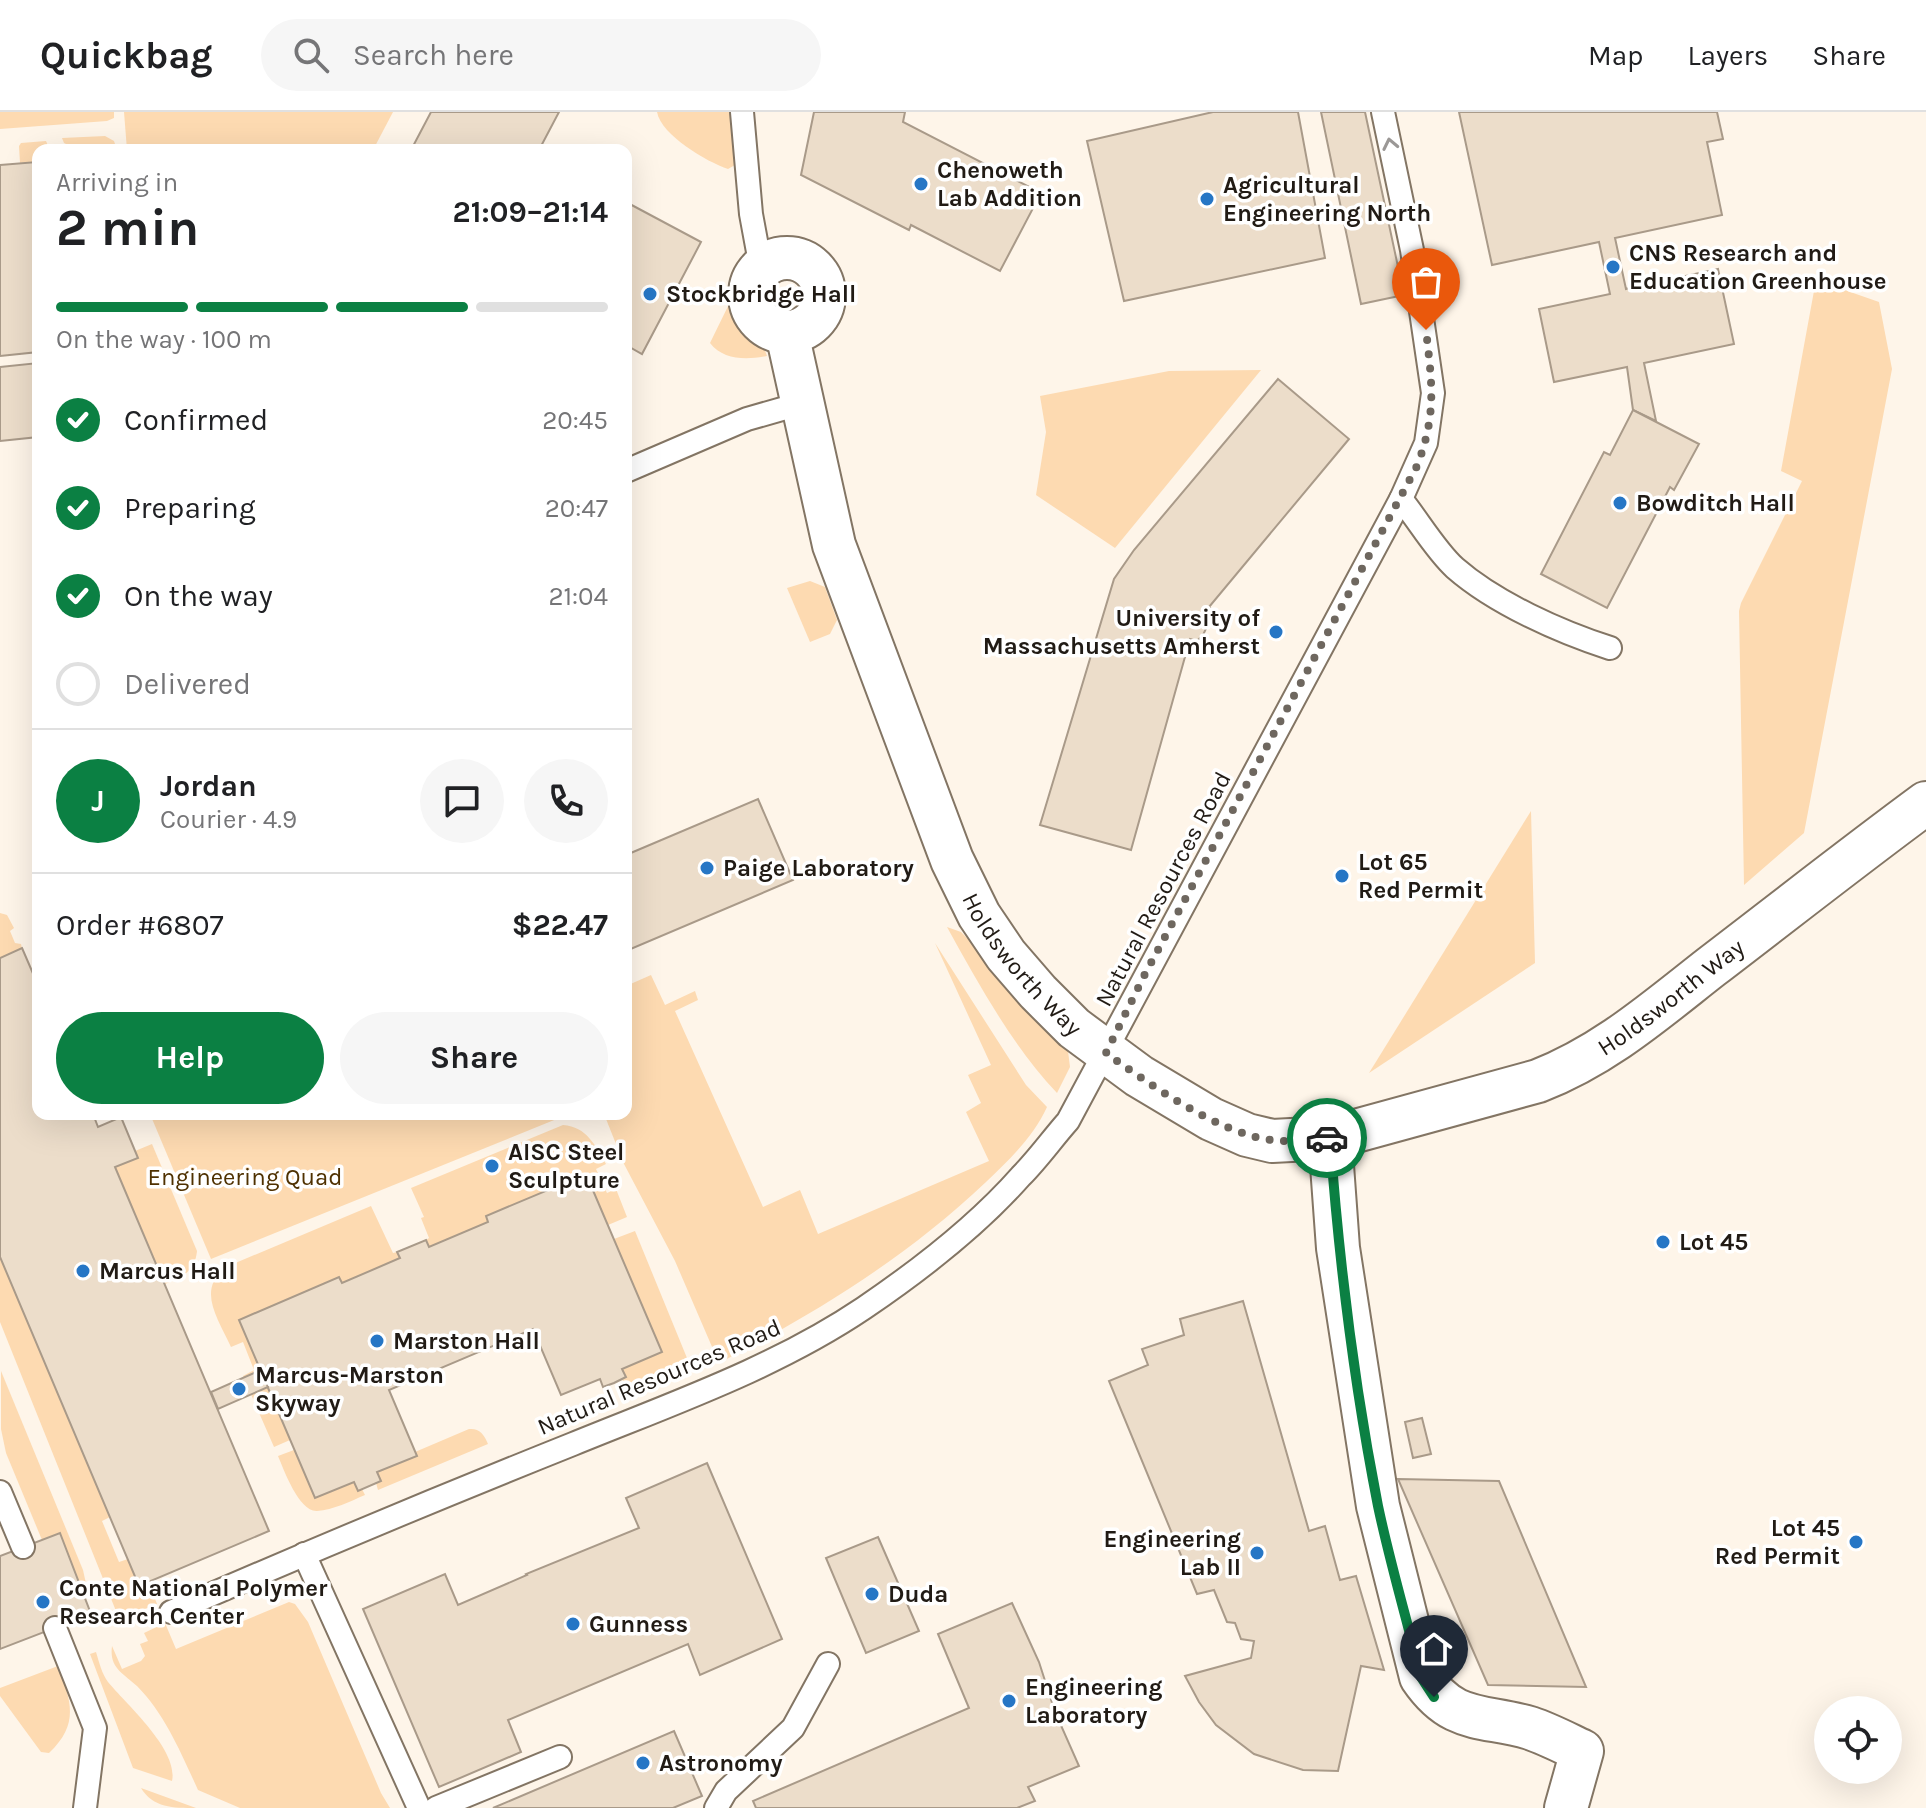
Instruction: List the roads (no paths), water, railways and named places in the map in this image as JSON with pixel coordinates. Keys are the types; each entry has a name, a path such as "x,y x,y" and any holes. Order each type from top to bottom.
{"street":[{"path":"790,258 813,268 824,290 824,303 811,325 787,333 765,326 751,307 751,284 761,268 790,258"},
{"name":"Holdsworth Way","path":"787,333 834,545 965,892 1006,955 1074,1028 1139,1076 1211,1119 1247,1135 1272,1141 1330,1138 1538,1081 1591,1058 1926,803"},
{"path":"1330,1138 1338,1248 1370,1460 1378,1506 1421,1677 1434,1697 1455,1711 1529,1728 1582,1751 1566,1808"}],"lane":[{"path":"742,112 751,214 761,268"},
{"name":"Natural Resources Road","path":"171,1612 304,1554 716,1386 776,1358 863,1309 934,1257 1021,1177 1068,1121 1401,499 1417,466 1430,427 1433,393 1426,330 1383,112"},
{"path":"632,468 747,419 803,403"},
{"path":"1401,499 1454,567 1487,591 1565,633 1610,648"},
{"path":"0,1492 23,1547"},
{"path":"304,1554 419,1808"},
{"path":"55,1628 95,1728 85,1808"},
{"path":"716,1808 726,1791 793,1728 828,1664"},
{"path":"436,1808 560,1757"}],"place":[{"name":"Chenoweth Lab Addition","path":"921,184"},
{"name":"Agricultural Engineering North","path":"1207,199"},
{"name":"CNS Research and Education Greenhouse","path":"1613,267"},
{"name":"Stockbridge Hall","path":"650,294"},
{"name":"Bowditch Hall","path":"1620,503"},
{"name":"University of Massachusetts Amherst","path":"1276,632"},
{"name":"Paige Laboratory","path":"707,868"},
{"name":"Lot 65 Red Permit","path":"1342,876"},
{"name":"AISC Steel Sculpture","path":"492,1166"},
{"name":"Lot 45","path":"1663,1242"},
{"name":"Marcus Hall","path":"83,1271"},
{"name":"Marston Hall","path":"377,1341"},
{"name":"Marcus-Marston Skyway","path":"239,1389"},
{"name":"Lot 45 Red Permit","path":"1856,1542"},
{"name":"Engineering Lab II","path":"1257,1553"},
{"name":"Duda","path":"872,1594"},
{"name":"Conte National Polymer Research Center","path":"43,1602"},
{"name":"Gunness","path":"573,1624"},
{"name":"Engineering Laboratory","path":"1009,1701"},
{"name":"Astronomy","path":"643,1763"}],"park label":[{"name":"Engineering Quad","path":"245,1177"}]}
